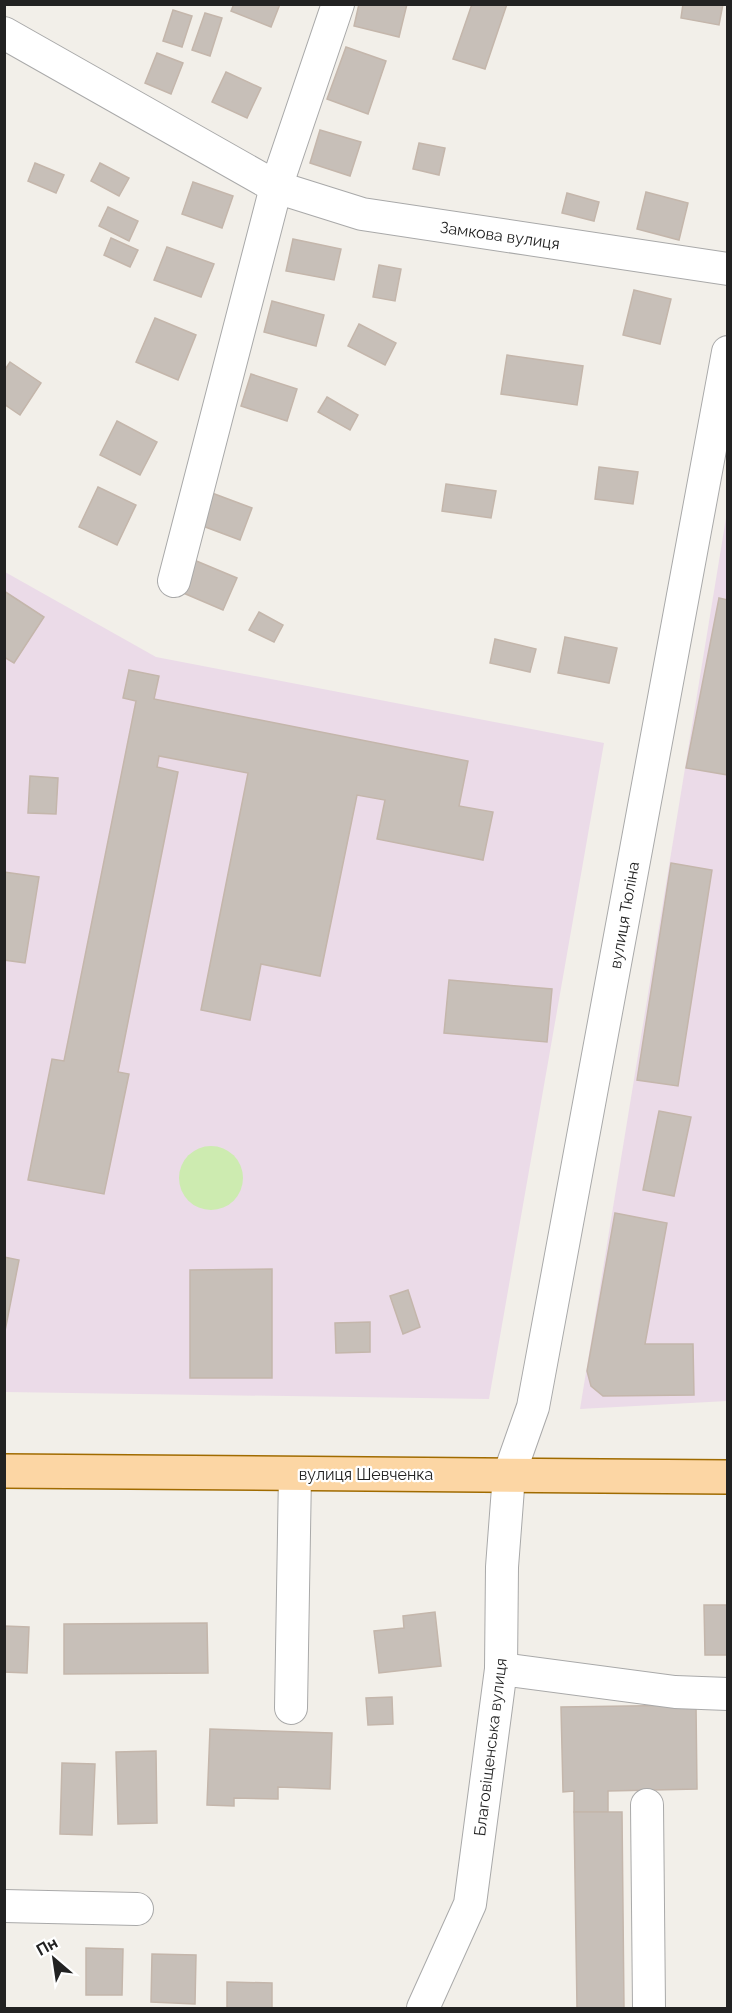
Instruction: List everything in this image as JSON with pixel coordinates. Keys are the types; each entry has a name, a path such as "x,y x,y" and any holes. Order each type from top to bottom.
{"main road":[{"name":"вулиця Шевченка","path":"4,1471 728,1477"}],"street":[{"path":"174,581 276,187 338,4"},
{"name":"Замкова вулиця","path":"4,33 276,187 362,214 728,268"},
{"name":"вулиця Тюліна","path":"509,1475 533,1407 728,352"},
{"path":"291,1708 295,1474"},
{"name":"Благовіщенська вулиця","path":"423,2008 470,1904 501,1669 502,1567 509,1475"},
{"path":"501,1669 675,1692 728,1694"},
{"path":"647,1805 649,2008"},
{"path":"4,1906 137,1909"}],"shaded area":[{"path":"727,512 727,1401 580,1409"},
{"path":"5,572 156,657 604,743 489,1399 5,1392"}],"green space":[{"path":"205,1146 217,1146 234,1155 241,1166 243,1178 241,1190 234,1201 217,1210 205,1210 193,1205 184,1196 179,1184 179,1172 184,1160 193,1151"}],"building":[{"path":"234,4 280,4 271,27 231,11"},
{"path":"359,4 407,4 399,37 354,26"},
{"path":"472,4 507,4 485,69 453,59"},
{"path":"683,4 723,4 719,25 681,18"},
{"path":"173,10 192,16 182,47 163,41"},
{"path":"205,13 222,18 210,56 192,50"},
{"path":"346,47 386,61 368,114 327,99"},
{"path":"157,53 183,63 171,94 145,83"},
{"path":"226,72 261,88 247,118 212,102"},
{"path":"320,130 361,142 350,176 310,163"},
{"path":"419,143 445,148 439,175 413,169"},
{"path":"35,163 64,175 56,193 28,181"},
{"path":"100,163 129,178 119,196 91,181"},
{"path":"193,182 233,196 222,228 182,214"},
{"path":"646,192 688,203 679,240 637,229"},
{"path":"567,193 599,202 594,221 562,213"},
{"path":"108,207 138,221 129,241 99,226"},
{"path":"111,238 138,250 130,267 104,255"},
{"path":"293,239 341,249 334,280 286,271"},
{"path":"167,247 214,264 201,297 154,280"},
{"path":"379,265 401,269 395,301 373,297"},
{"path":"634,290 671,299 660,344 623,335"},
{"path":"272,301 324,315 316,346 264,332"},
{"path":"155,318 196,335 178,380 136,362"},
{"path":"359,324 396,343 385,365 348,346"},
{"path":"507,355 583,366 577,405 501,394"},
{"path":"10,362 41,383 20,415 4,404 4,371"},
{"path":"251,374 297,389 287,421 241,406"},
{"path":"327,397 358,415 350,430 318,412"},
{"path":"117,421 157,442 140,475 100,455"},
{"path":"599,467 638,472 633,504 595,499"},
{"path":"446,484 496,491 491,518 442,511"},
{"path":"98,487 136,505 117,545 79,527"},
{"path":"212,493 252,508 240,540 200,525"},
{"path":"194,560 237,578 223,610 181,592"},
{"path":"4,591 44,617 14,663 4,657"},
{"path":"719,598 728,600 728,775 686,768"},
{"path":"259,612 283,625 274,642 249,630"},
{"path":"565,637 617,648 609,683 558,673"},
{"path":"495,639 536,649 530,672 490,663"},
{"path":"129,670 159,676 154,699 468,761 459,806 493,812 483,860 377,839 385,800 357,795 320,976 261,964 250,1020 201,1010 248,773 159,756 157,767 178,772 118,1072 129,1074 104,1194 28,1180 52,1059 64,1061 136,701 123,698"},
{"path":"30,776 58,778 56,814 28,813"},
{"path":"671,863 712,870 678,1086 637,1080"},
{"path":"4,872 39,877 25,963 4,960"},
{"path":"449,980 552,989 547,1042 444,1033"},
{"path":"659,1111 691,1117 674,1196 643,1190"},
{"path":"615,1213 667,1223 645,1344 693,1344 694,1395 603,1396 591,1386 587,1371"},
{"path":"4,1257 19,1260 4,1336"},
{"path":"272,1269 272,1378 190,1378 190,1270"},
{"path":"408,1290 420,1327 403,1334 390,1296"},
{"path":"370,1322 370,1352 336,1353 335,1323"},
{"path":"704,1605 728,1605 728,1655 705,1655"},
{"path":"435,1612 441,1666 379,1673 374,1631 404,1628 403,1616"},
{"path":"207,1623 208,1673 64,1674 64,1624"},
{"path":"4,1626 29,1627 27,1673 4,1672"},
{"path":"392,1697 393,1724 368,1725 366,1698"},
{"path":"696,1705 697,1789 608,1791 608,1812 574,1812 574,1791 563,1792 561,1707"},
{"path":"210,1729 332,1733 330,1789 278,1787 278,1799 234,1798 234,1806 207,1805"},
{"path":"156,1751 157,1823 118,1824 116,1752"},
{"path":"62,1763 95,1764 92,1835 60,1834"},
{"path":"574,1812 622,1812 624,2008 577,2008"},
{"path":"86,1948 123,1949 122,1995 86,1995"},
{"path":"152,1954 196,1955 195,2004 151,2002"},
{"path":"227,1982 272,1983 272,2008 227,2008"}]}
